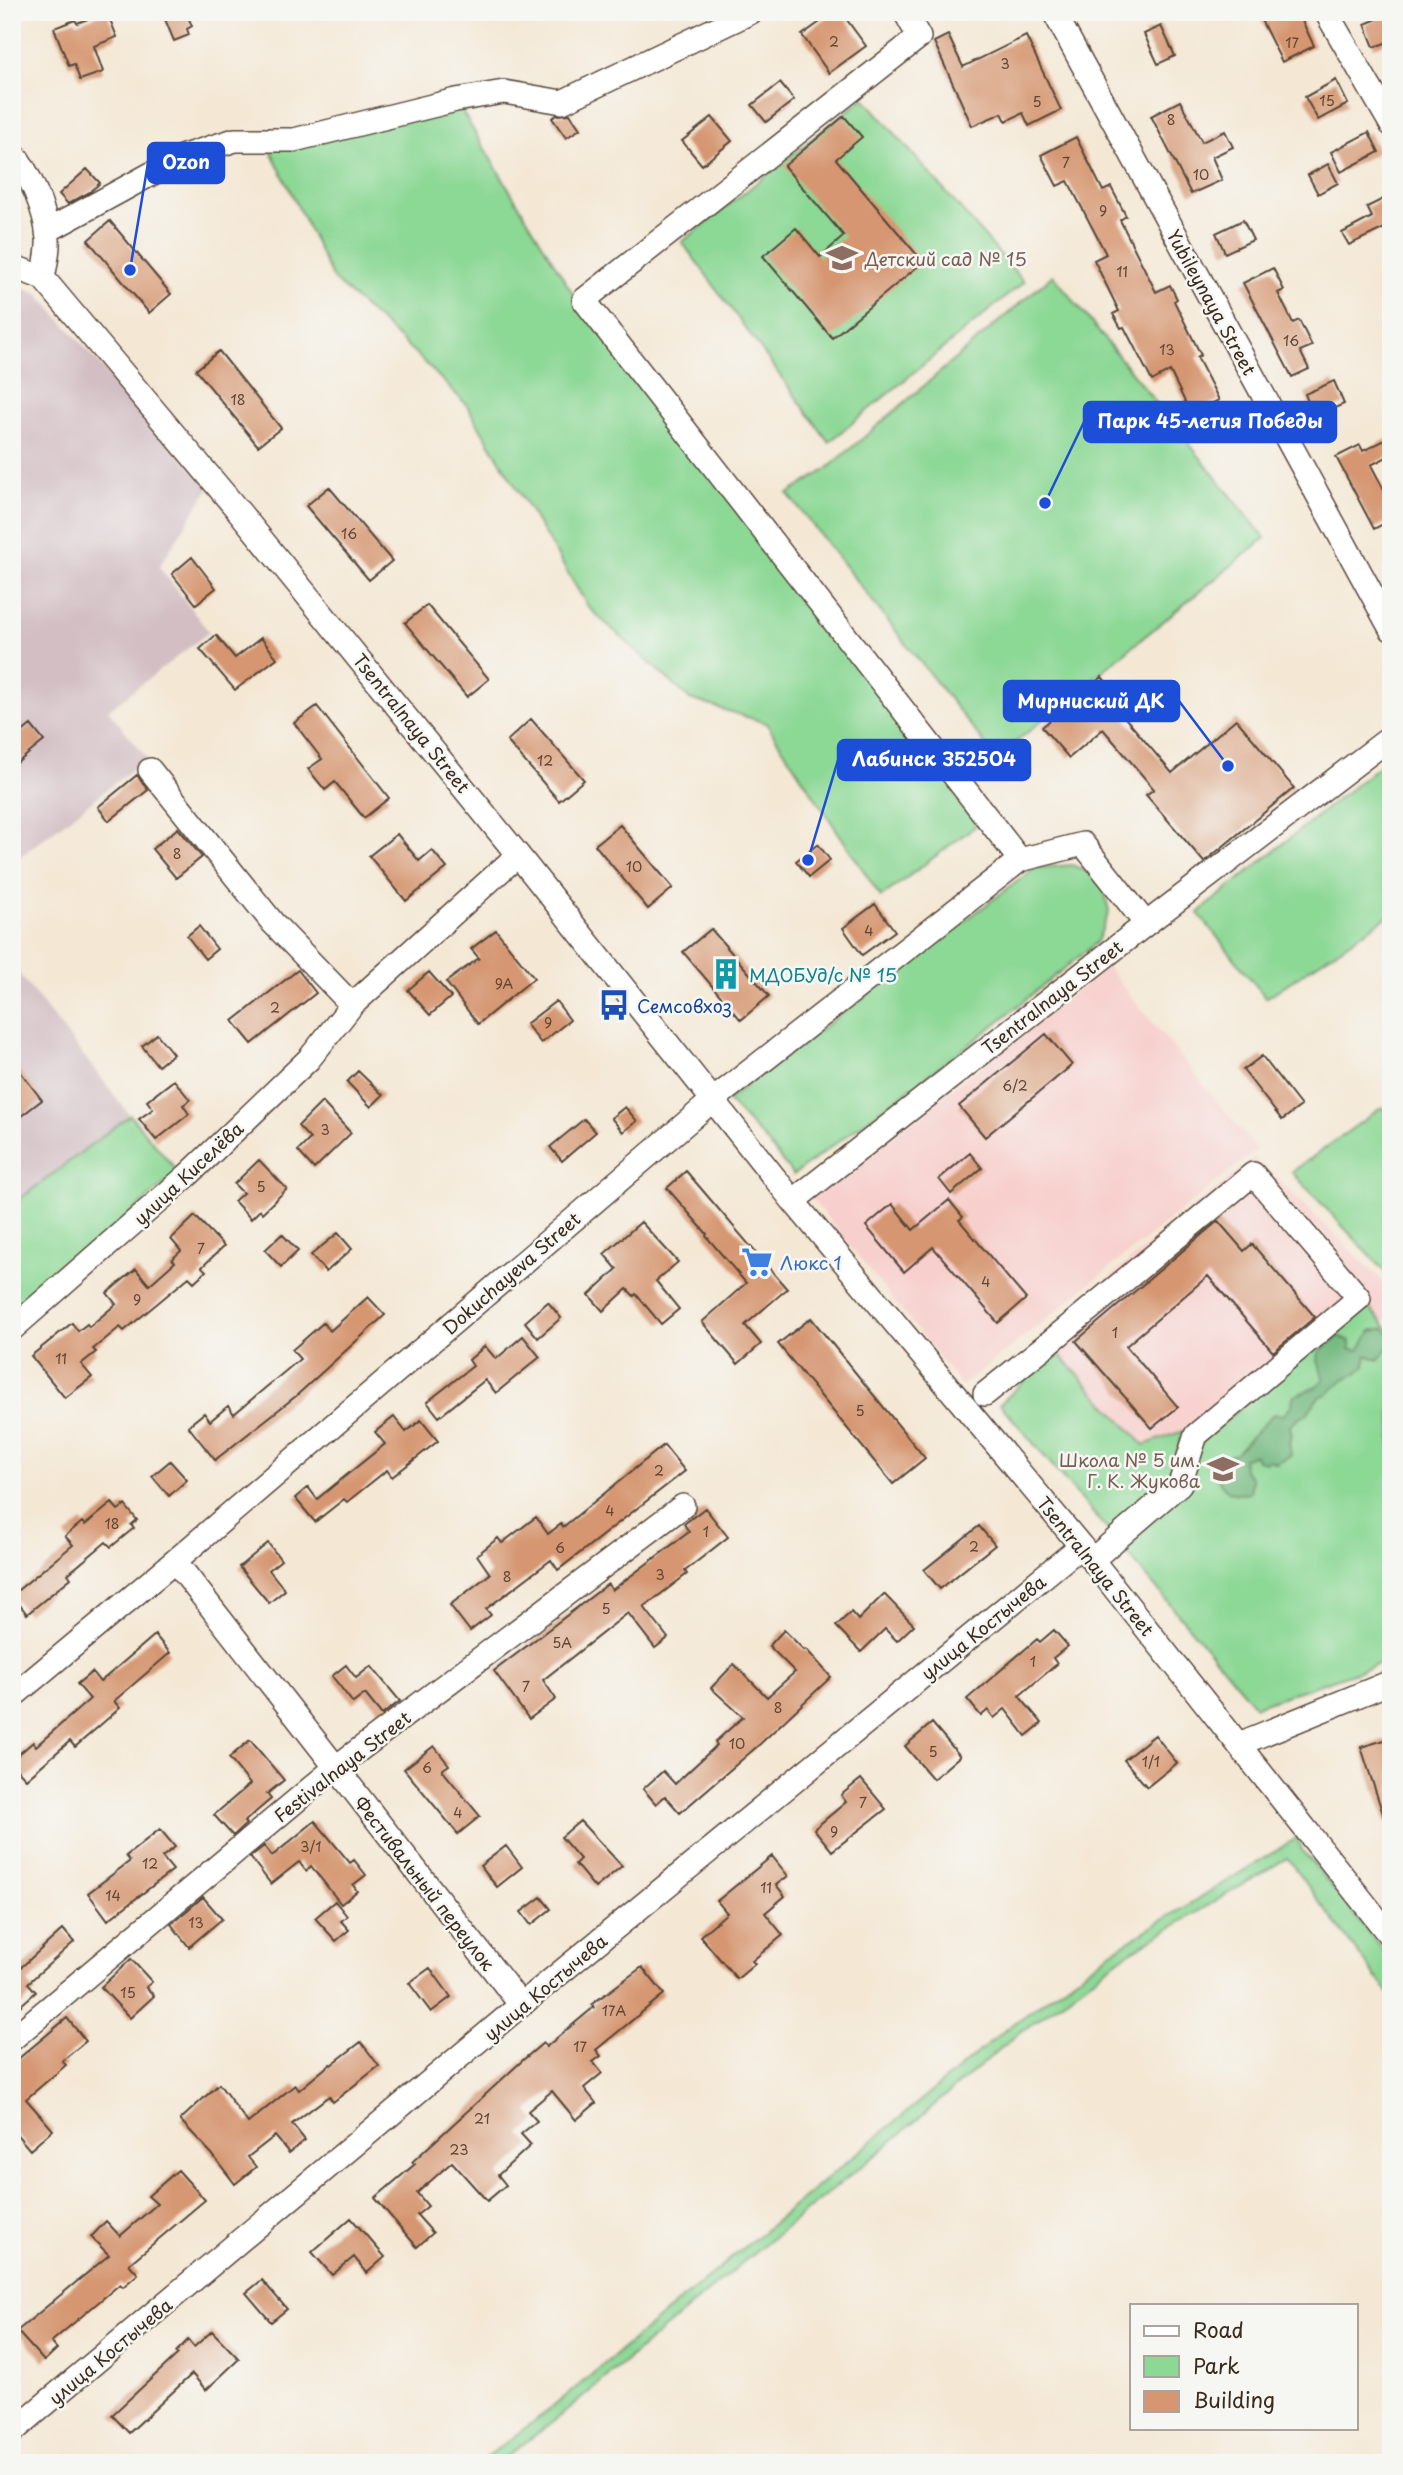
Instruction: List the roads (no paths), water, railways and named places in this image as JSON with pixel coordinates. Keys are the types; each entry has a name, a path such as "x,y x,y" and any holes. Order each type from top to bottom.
{"street":[{"path":"47,232 184,156 235,140 294,139 456,100 504,92 562,102 751,12"},
{"path":"905,12 919,37 584,300 1020,860 1083,845 1146,924"},
{"name":"Yubileynaya Street","path":"1054,12 1391,629"},
{"path":"1326,12 1391,124"},
{"path":"12,151 22,162 39,201 47,232 43,278"},
{"name":"Tsentralnaya Street","path":"12,266 43,278 241,514 518,855 793,1201 1086,1553 1391,1937"},
{"name":"Tsentralnaya Street","path":"793,1201 1146,924 1391,737"},
{"path":"150,770 272,923 352,1005"},
{"name":"улица Киселёва","path":"12,1329 188,1175 309,1059 352,1005 518,855"},
{"name":"Dokuchayeva Street","path":"12,1697 175,1561 713,1100 1020,860"},
{"name":"улица Костычева","path":"12,2432 522,2006 1086,1553 1180,1484 1196,1436 1359,1298 1253,1174 985,1394"},
{"name":"Festivalnaya Street","path":"12,2039 335,1768 683,1506"},
{"name":"Фестивальный переулок","path":"175,1561 522,2006"},
{"path":"1239,1744 1391,1682"}],"place":[{"name":"Детский сад № 15","path":"842,258"},
{"name":"Ozon","path":"130,270"},
{"name":"Парк 45-летия Победы","path":"1045,503"},
{"name":"Мирниский ДК","path":"1228,766"},
{"name":"Лабинск 352504","path":"808,860"},
{"name":"МДОБУд/с № 15","path":"726,974"},
{"name":"Семсовхоз","path":"614,1005"},
{"name":"Люкс 1","path":"757,1262"},
{"name":"Школа № 5 им. Г. К. Жукова","path":"1223,1469"}]}
